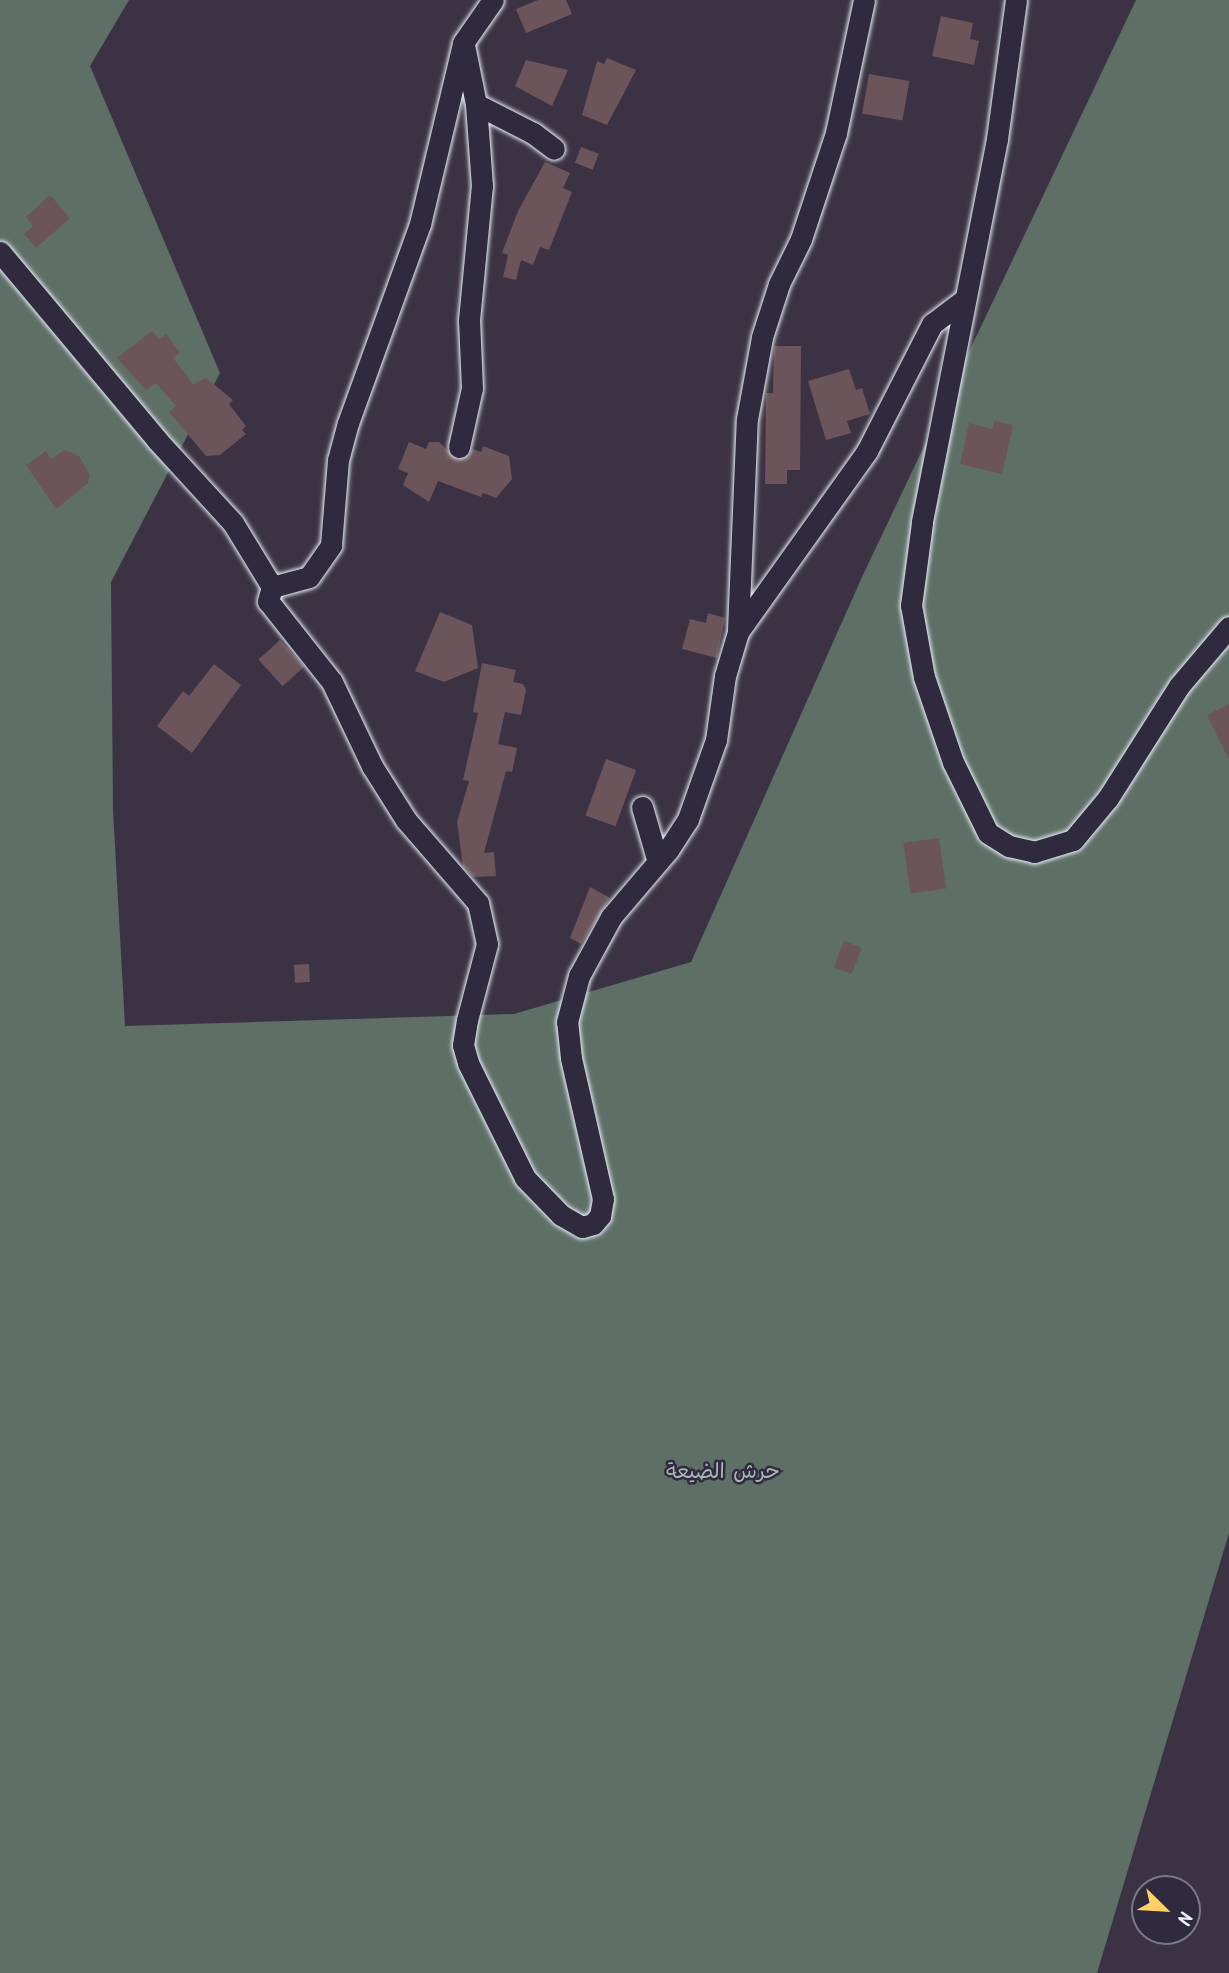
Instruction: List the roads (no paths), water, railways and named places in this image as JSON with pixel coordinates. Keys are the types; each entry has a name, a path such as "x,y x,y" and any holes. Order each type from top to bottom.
{"street":[{"path":"272,587 309,577 331,545 338,460 421,224 463,43 493,0"},
{"path":"0,252 157,440 221,508 272,587 268,601 332,682 372,766 406,820 478,903 487,944 463,1045 468,1063 524,1178 561,1215 582,1227 593,1224 600,1216 603,1199 571,1058 567,1022 572,999 611,917 658,862 688,819 712,752 738,632 747,419 762,337 832,145 864,0"},
{"path":"1016,0 1010,63 911,605 924,677 953,762 988,833 1009,846 1034,852 1073,840 1108,798 1179,686 1229,627"},
{"path":"459,447 472,388 469,320 480,239 482,186 475,104 463,43"},
{"path":"475,104 533,133 554,149"},
{"path":"738,632 867,451 932,324 965,299"},
{"path":"642,807 658,862"}],"park label":[{"name":"حرش الضيعة","path":"723,1473"}]}
